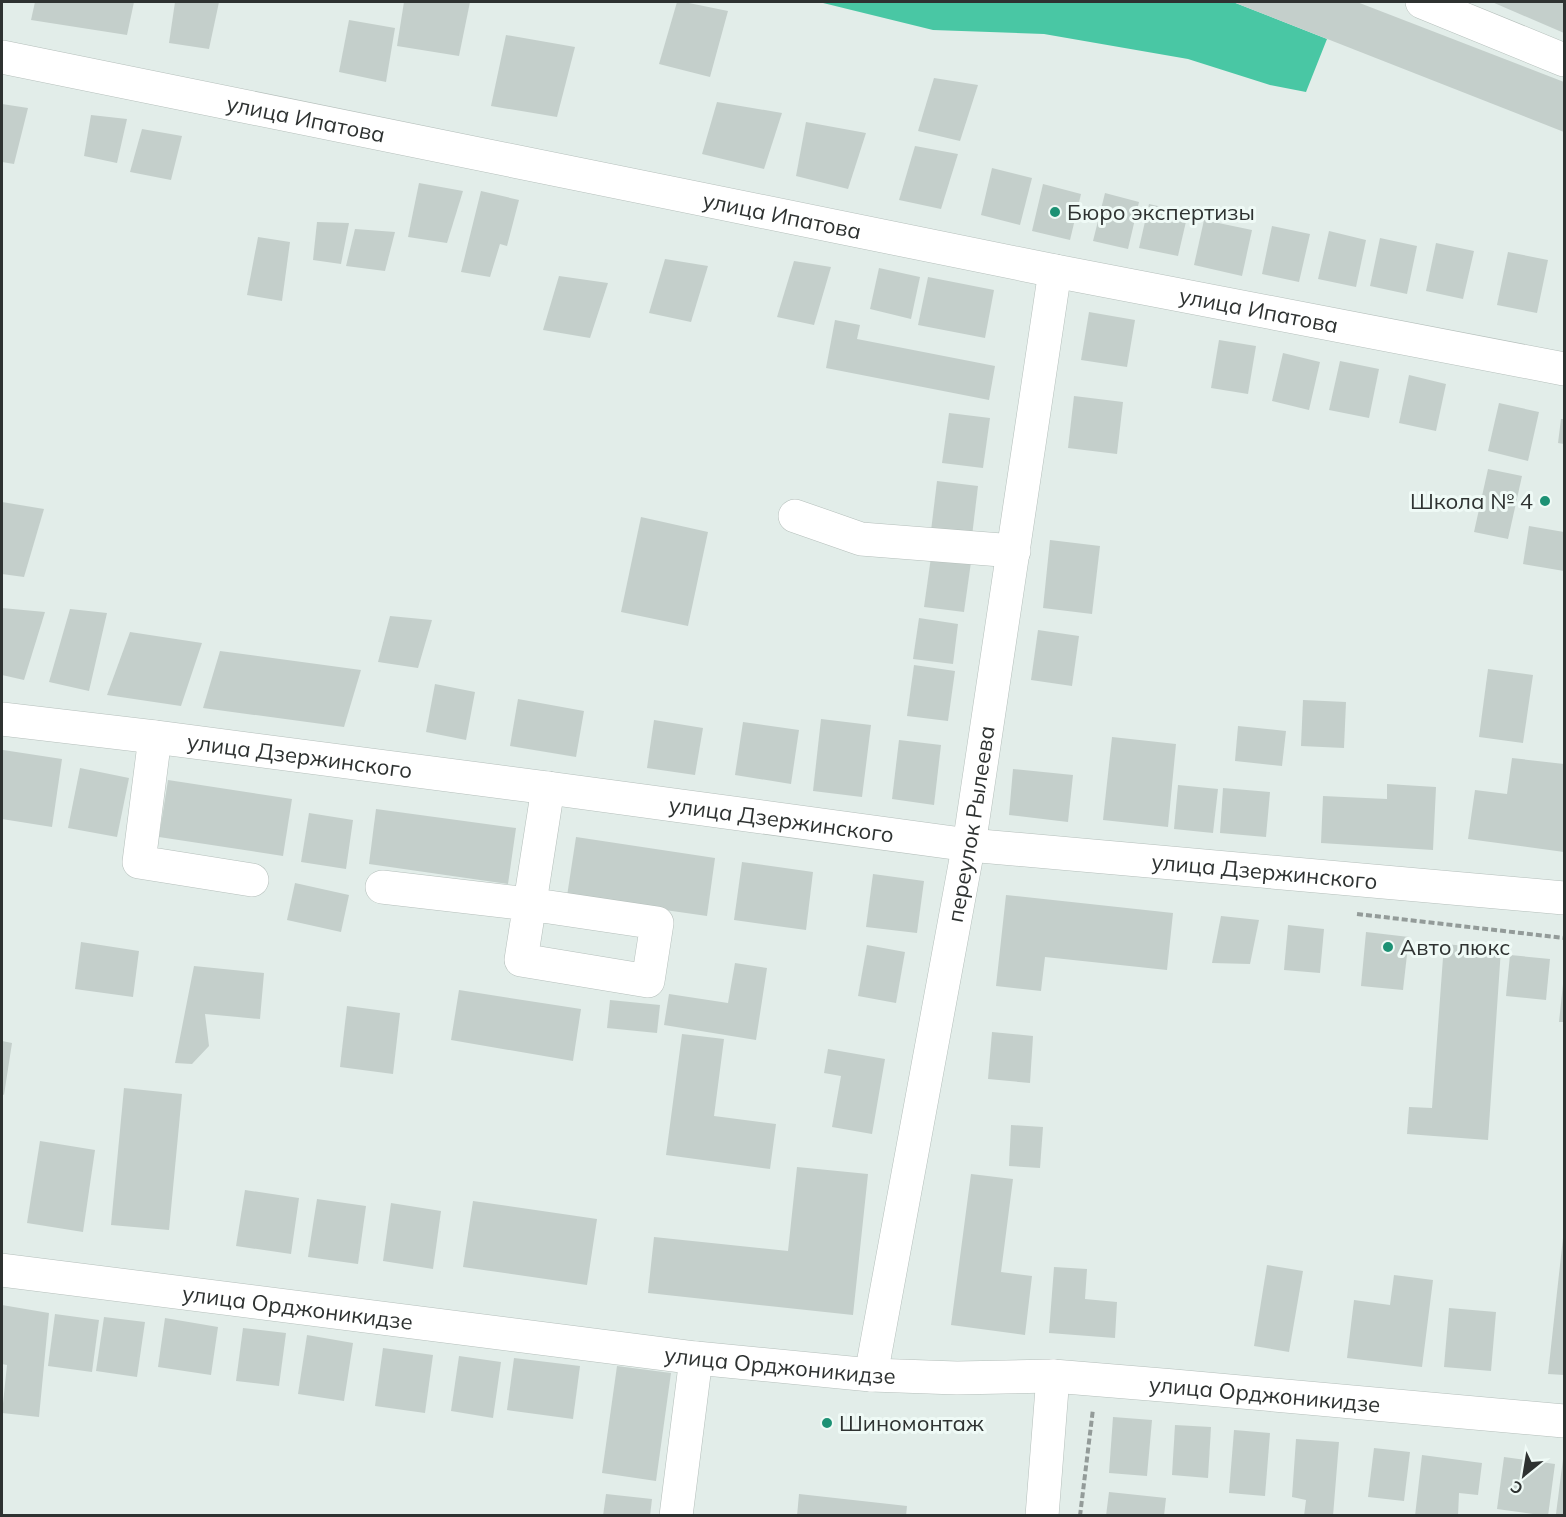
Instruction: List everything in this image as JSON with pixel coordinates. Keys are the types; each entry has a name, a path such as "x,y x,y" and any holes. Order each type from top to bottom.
{"street":[{"path":"1422,2 1564,60"},
{"name":"улица Ипатова","path":"2,57 1055,271 1564,369"},
{"name":"переулок Рылеева","path":"871,1375 969,845 1055,271"},
{"path":"795,516 861,539 1014,551"},
{"name":"улица Дзержинского","path":"2,719 548,788 969,845 1564,898"},
{"path":"155,737 139,862 252,880"},
{"path":"382,887 529,904 548,788"},
{"name":"улица Орджоникидзе","path":"2,1270 696,1358 871,1375 957,1378 1053,1376 1564,1422"},
{"path":"676,1515 696,1358"},
{"path":"1042,1515 1053,1376"}],"path":[{"path":"1080,1515 1093,1409 1104,1409"}],"green space":[{"path":"819,2 1233,2 1327,39 1306,92 1270,85 1188,59 1044,34 933,30"}],"building":[{"path":"35,2 134,2 127,35 31,20"},
{"path":"175,2 219,2 209,49 169,43"},
{"path":"404,2 470,2 459,56 397,46"},
{"path":"677,2 728,11 710,77 659,64"},
{"path":"1233,2 1357,2 1564,82 1564,132"},
{"path":"1492,2 1564,2 1564,33"},
{"path":"349,20 395,28 386,82 339,72"},
{"path":"506,35 575,47 557,117 491,106"},
{"path":"934,78 978,85 960,141 918,131"},
{"path":"717,102 782,113 764,169 702,154"},
{"path":"2,104 28,108 14,164 2,162"},
{"path":"91,115 127,119 117,163 84,156"},
{"path":"806,122 866,133 848,189 796,176"},
{"path":"142,129 182,136 171,180 130,172"},
{"path":"915,146 958,154 941,209 899,200"},
{"path":"992,168 1032,178 1020,225 981,215"},
{"path":"419,183 463,191 447,243 408,237"},
{"path":"1043,184 1081,194 1070,240 1032,231"},
{"path":"481,191 519,200 507,246 500,244 490,277 461,272"},
{"path":"1105,193 1139,202 1128,249 1093,241"},
{"path":"1149,204 1188,213 1178,256 1139,248"},
{"path":"1204,220 1252,230 1242,276 1194,265"},
{"path":"317,222 349,223 341,264 313,260"},
{"path":"1272,226 1310,234 1299,282 1262,274"},
{"path":"355,229 395,232 385,271 346,266"},
{"path":"1329,231 1366,240 1356,287 1318,279"},
{"path":"258,237 290,242 282,301 247,295"},
{"path":"1380,238 1417,246 1407,294 1370,286"},
{"path":"1436,243 1474,251 1463,299 1426,291"},
{"path":"1508,252 1548,260 1537,313 1497,305"},
{"path":"665,259 708,266 691,322 649,313"},
{"path":"794,261 831,267 814,325 777,317"},
{"path":"879,268 920,277 911,319 870,309"},
{"path":"559,276 608,283 590,338 543,330"},
{"path":"928,277 994,290 985,338 918,325"},
{"path":"1089,312 1135,320 1127,367 1081,360"},
{"path":"835,320 860,325 857,339 995,366 989,400 826,368"},
{"path":"1219,340 1256,346 1248,394 1211,388"},
{"path":"1283,353 1320,362 1309,410 1272,401"},
{"path":"1340,361 1379,369 1369,418 1329,410"},
{"path":"1409,375 1446,384 1436,431 1399,423"},
{"path":"1074,396 1123,402 1117,454 1068,448"},
{"path":"1499,403 1539,412 1528,461 1488,451"},
{"path":"949,413 990,418 983,468 942,463"},
{"path":"1561,419 1564,419 1564,444 1558,443"},
{"path":"1488,469 1522,476 1508,539 1474,532"},
{"path":"937,481 978,486 972,536 931,531"},
{"path":"2,502 44,509 24,577 2,574"},
{"path":"641,517 708,532 688,626 621,612"},
{"path":"1529,526 1564,532 1564,571 1523,564"},
{"path":"1050,540 1100,546 1092,614 1043,608"},
{"path":"931,557 971,562 964,612 924,607"},
{"path":"2,608 45,612 24,680 2,675"},
{"path":"70,609 107,613 89,691 49,682"},
{"path":"390,616 432,620 418,668 378,662"},
{"path":"919,618 958,624 953,664 913,659"},
{"path":"1038,630 1079,636 1072,686 1031,680"},
{"path":"130,632 202,643 181,706 107,695"},
{"path":"220,651 361,670 344,727 203,708"},
{"path":"914,665 955,671 948,721 907,716"},
{"path":"1488,669 1533,675 1523,743 1479,737"},
{"path":"435,684 475,692 466,740 426,732"},
{"path":"518,699 584,711 576,757 510,746"},
{"path":"1303,700 1346,702 1344,748 1301,746"},
{"path":"821,719 871,725 862,797 813,791"},
{"path":"654,720 703,728 695,775 647,768"},
{"path":"743,722 799,730 791,784 735,775"},
{"path":"1238,726 1286,731 1282,766 1235,761"},
{"path":"1112,737 1176,744 1168,827 1103,820"},
{"path":"899,740 941,745 934,805 892,799"},
{"path":"3,750 62,759 52,827 2,819"},
{"path":"1512,758 1564,764 1564,852 1468,839 1475,790 1507,794"},
{"path":"80,768 129,778 117,837 68,828"},
{"path":"1013,769 1073,775 1068,822 1009,815"},
{"path":"168,780 292,799 283,856 159,837"},
{"path":"1387,784 1436,787 1433,850 1321,843 1323,796 1387,799"},
{"path":"1178,785 1218,789 1213,833 1174,829"},
{"path":"1223,788 1270,792 1266,837 1220,833"},
{"path":"376,809 516,828 508,884 369,864"},
{"path":"309,813 353,820 346,869 301,862"},
{"path":"576,837 715,858 707,916 567,896"},
{"path":"742,862 813,872 806,930 734,920"},
{"path":"873,874 924,881 917,933 866,927"},
{"path":"295,883 349,895 341,932 287,920"},
{"path":"1006,895 1173,913 1167,970 1045,957 1041,991 996,986"},
{"path":"1221,916 1259,920 1250,964 1212,963"},
{"path":"1288,925 1324,929 1320,973 1284,970"},
{"path":"1366,932 1409,937 1403,990 1361,986"},
{"path":"81,942 139,951 133,997 75,989"},
{"path":"1444,944 1501,949 1488,1140 1407,1134 1409,1107 1432,1108"},
{"path":"867,945 905,952 896,1003 858,996"},
{"path":"1510,955 1550,959 1546,1000 1506,996"},
{"path":"735,963 767,968 756,1040 664,1025 669,994 728,1003"},
{"path":"194,966 264,973 260,1019 205,1014 209,1046 192,1064 175,1063"},
{"path":"1563,984 1564,1022 1559,1022"},
{"path":"459,990 581,1009 573,1061 451,1040"},
{"path":"610,1000 660,1005 657,1033 607,1028"},
{"path":"347,1006 400,1013 393,1074 340,1067"},
{"path":"992,1032 1033,1036 1030,1083 988,1079"},
{"path":"682,1034 724,1039 714,1116 776,1124 770,1169 666,1155"},
{"path":"2,1041 12,1043 4,1095 2,1094"},
{"path":"828,1049 885,1059 872,1134 832,1127 841,1076 824,1073"},
{"path":"124,1088 182,1094 169,1230 111,1225"},
{"path":"1011,1125 1043,1127 1040,1168 1009,1166"},
{"path":"40,1141 95,1150 83,1232 27,1223"},
{"path":"797,1167 868,1174 853,1315 648,1293 654,1237 788,1251"},
{"path":"971,1174 1013,1179 1001,1272 1032,1276 1025,1335 951,1325"},
{"path":"245,1190 299,1198 291,1254 236,1246"},
{"path":"317,1199 366,1206 358,1264 308,1257"},
{"path":"473,1201 597,1219 587,1285 463,1267"},
{"path":"391,1203 441,1211 433,1269 383,1261"},
{"path":"1564,1238 1564,1375 1548,1374"},
{"path":"1267,1265 1303,1271 1289,1352 1254,1346"},
{"path":"1054,1267 1087,1269 1085,1299 1117,1302 1115,1338 1049,1333"},
{"path":"1394,1275 1433,1280 1422,1367 1347,1358 1354,1300 1390,1305"},
{"path":"2,1305 49,1313 39,1417 2,1413 7,1365 2,1364"},
{"path":"1449,1308 1496,1312 1491,1371 1444,1367"},
{"path":"55,1314 99,1320 92,1372 48,1366"},
{"path":"104,1317 145,1322 137,1377 96,1371"},
{"path":"165,1318 218,1327 211,1375 158,1367"},
{"path":"243,1328 286,1333 279,1386 236,1381"},
{"path":"307,1335 353,1343 344,1401 298,1394"},
{"path":"383,1348 433,1355 425,1413 375,1406"},
{"path":"459,1356 501,1362 493,1418 451,1411"},
{"path":"514,1358 580,1366 573,1419 507,1410"},
{"path":"617,1366 671,1373 656,1481 602,1473"},
{"path":"1113,1417 1152,1420 1147,1476 1109,1473"},
{"path":"1175,1425 1211,1427 1208,1478 1172,1475"},
{"path":"1234,1430 1270,1433 1265,1496 1229,1493"},
{"path":"1296,1439 1339,1442 1333,1516 1304,1516 1306,1500 1292,1497"},
{"path":"1374,1448 1410,1452 1404,1501 1368,1497"},
{"path":"1422,1455 1482,1463 1478,1495 1459,1493 1458,1516 1415,1516"},
{"path":"1504,1457 1555,1464 1548,1516 1497,1509"},
{"path":"1564,1459 1564,1515 1556,1514"},
{"path":"1109,1492 1166,1498 1164,1516 1106,1516"},
{"path":"606,1494 652,1499 650,1516 603,1516"},
{"path":"799,1494 907,1506 906,1516 797,1516"}],"place":[{"name":"Бюро экспертизы","path":"1055,212"},
{"name":"Школа № 4","path":"1545,501"},
{"name":"Авто люкс","path":"1388,947"},
{"name":"Шиномонтаж","path":"827,1423"}]}
